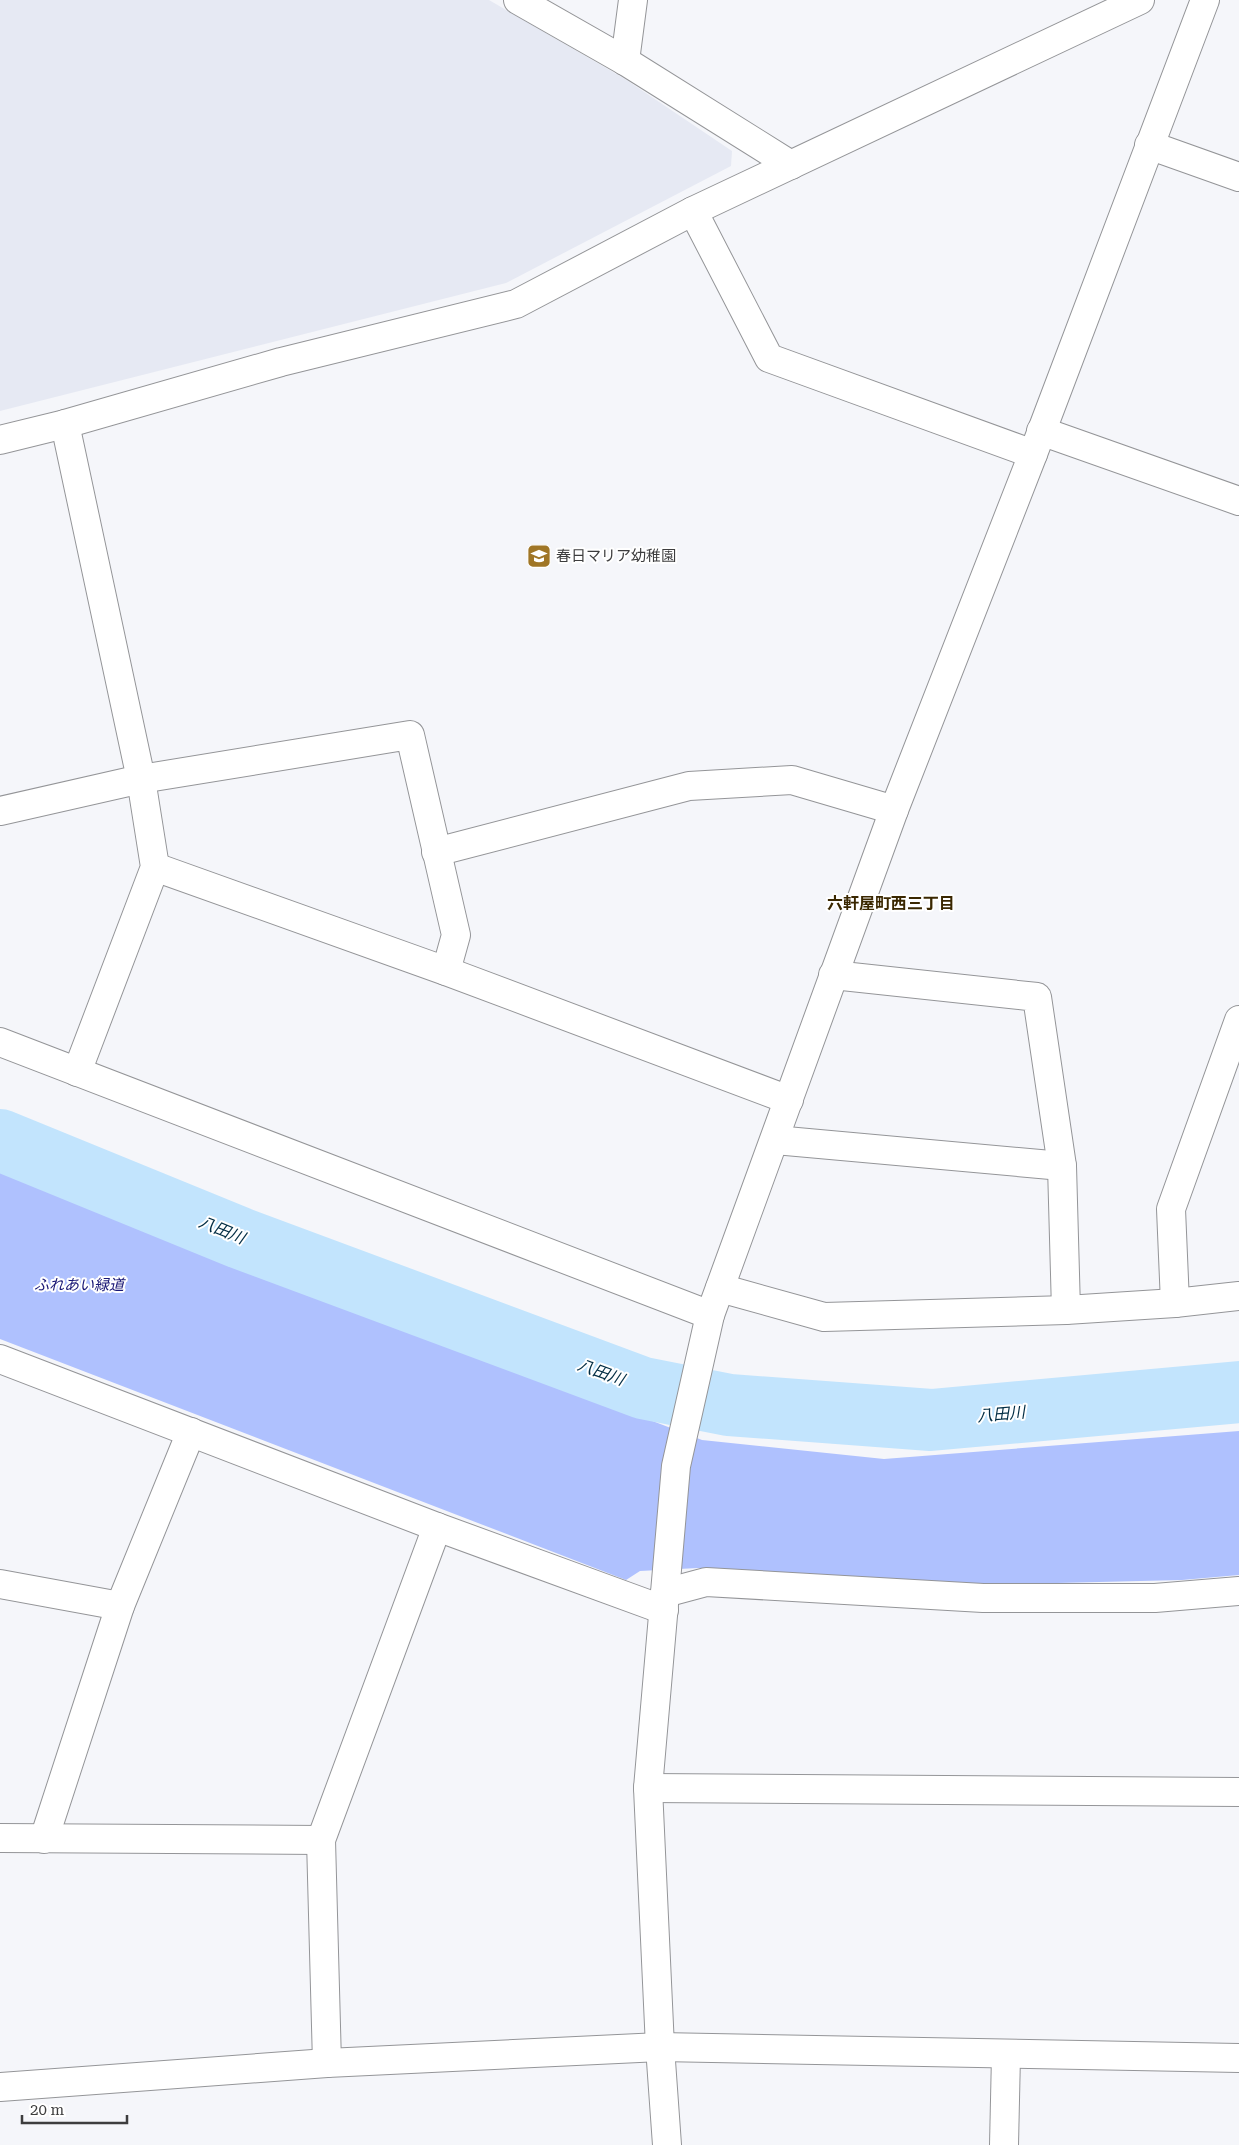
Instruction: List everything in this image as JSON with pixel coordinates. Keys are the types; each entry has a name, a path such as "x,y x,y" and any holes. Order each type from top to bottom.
{"street":[{"path":"518,0 625,61 791,165"},
{"path":"625,61 633,0"},
{"path":"0,440 65,424 281,362 516,304 693,212 1140,0"},
{"path":"667,2145 660,2047 648,1788 676,1466 710,1316 894,810 1037,442 1205,0"},
{"path":"1149,144 1239,177"},
{"path":"693,212 770,358 1037,442 1239,501"},
{"path":"65,424 141,779 155,867 77,1072"},
{"path":"0,811 141,779 410,735 456,935 446,971"},
{"path":"436,852 689,786 792,780 894,810"},
{"path":"155,867 446,971 789,1100"},
{"path":"833,975 1037,997 1062,1166 1066,1310"},
{"path":"1175,1303 1171,1209 1239,1020"},
{"path":"0,1042 710,1316"},
{"path":"775,1140 1062,1166"},
{"path":"720,1288 824,1317 1066,1310 1175,1303 1239,1296"},
{"path":"0,1359 437,1527 664,1601 706,1582 983,1598 1155,1598 1239,1591"},
{"path":"44,1839 120,1606 192,1432"},
{"path":"327,2063 321,1840 437,1527"},
{"path":"0,1584 120,1606"},
{"path":"648,1788 1239,1792"},
{"path":"0,1838 321,1840"},
{"path":"0,2087 327,2063 660,2047 1239,2058"},
{"path":"1004,2145 1006,2055"}],"shaded area":[{"path":"0,0 489,0 625,79 732,151 731,166 506,283 0,411"}],"green space":[{"name":"ふれあい緑道","path":"0,1170 702,1440 884,1459 1239,1431 1239,1575 1182,1580 971,1585 698,1568 640,1571 626,1580 0,1339"}],"waterway":[{"name":"八田川","path":"0,1140 240,1238 643,1388 729,1405 931,1420 1239,1392"}],"place":[{"name":"春日マリア幼稚園","path":"539,556"}],"district":[{"name":"六軒屋町西三丁目","path":"891,903"}]}
